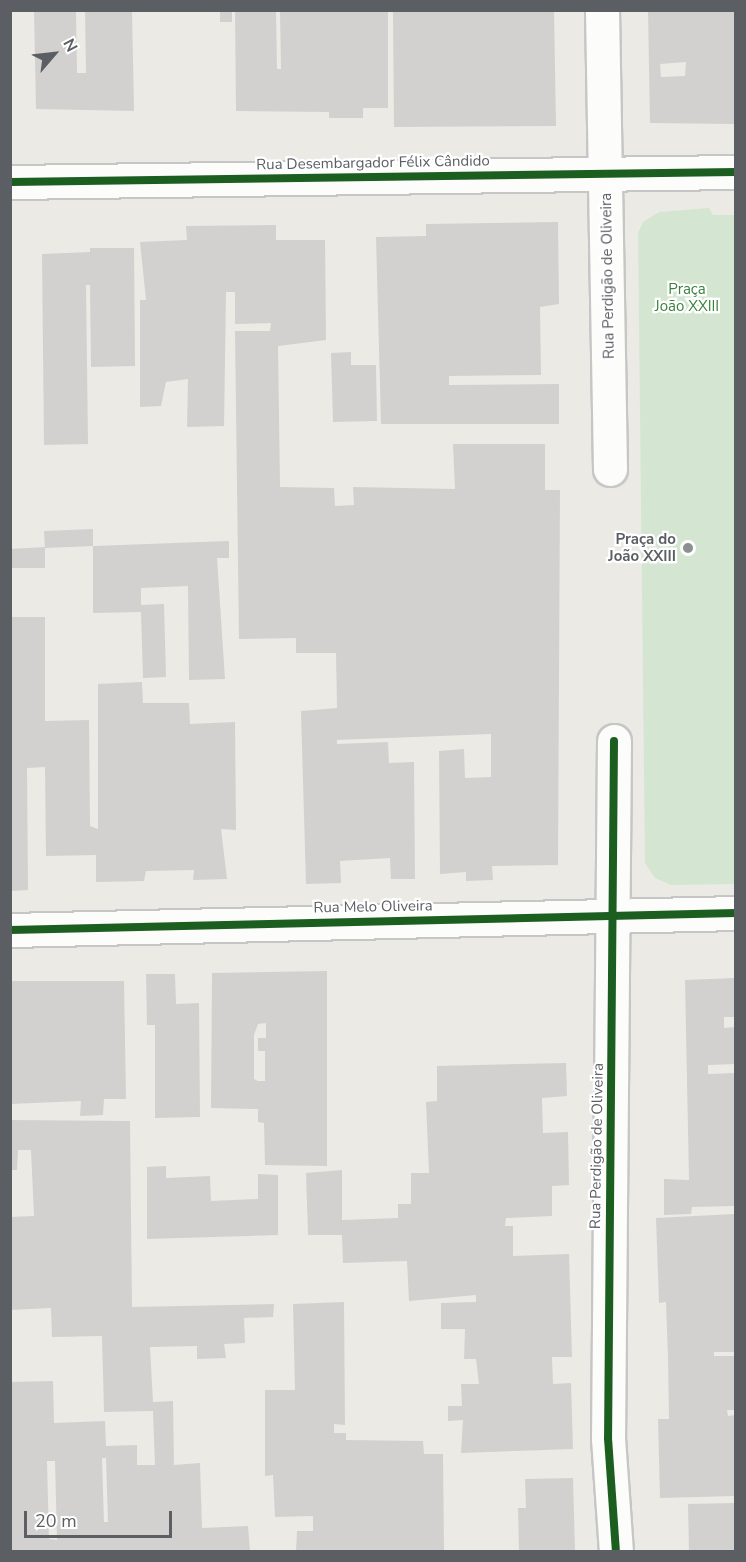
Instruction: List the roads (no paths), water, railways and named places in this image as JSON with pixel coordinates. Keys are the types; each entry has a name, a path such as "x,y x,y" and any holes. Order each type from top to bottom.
{"street":[{"name":"Rua Perdigão de Oliveira","path":"603,10 610,469"},
{"name":"Rua Desembargador Félix Cândido","path":"10,182 735,172"},
{"name":"Rua Perdigão de Oliveira","path":"614,741 608,1438 616,1551"},
{"name":"Rua Melo Oliveira","path":"10,930 735,913"}],"place":[{"name":"Praça do João XXIII","path":"688,548"}],"park label":[{"name":"Praça João XXIII","path":"687,298"}]}
